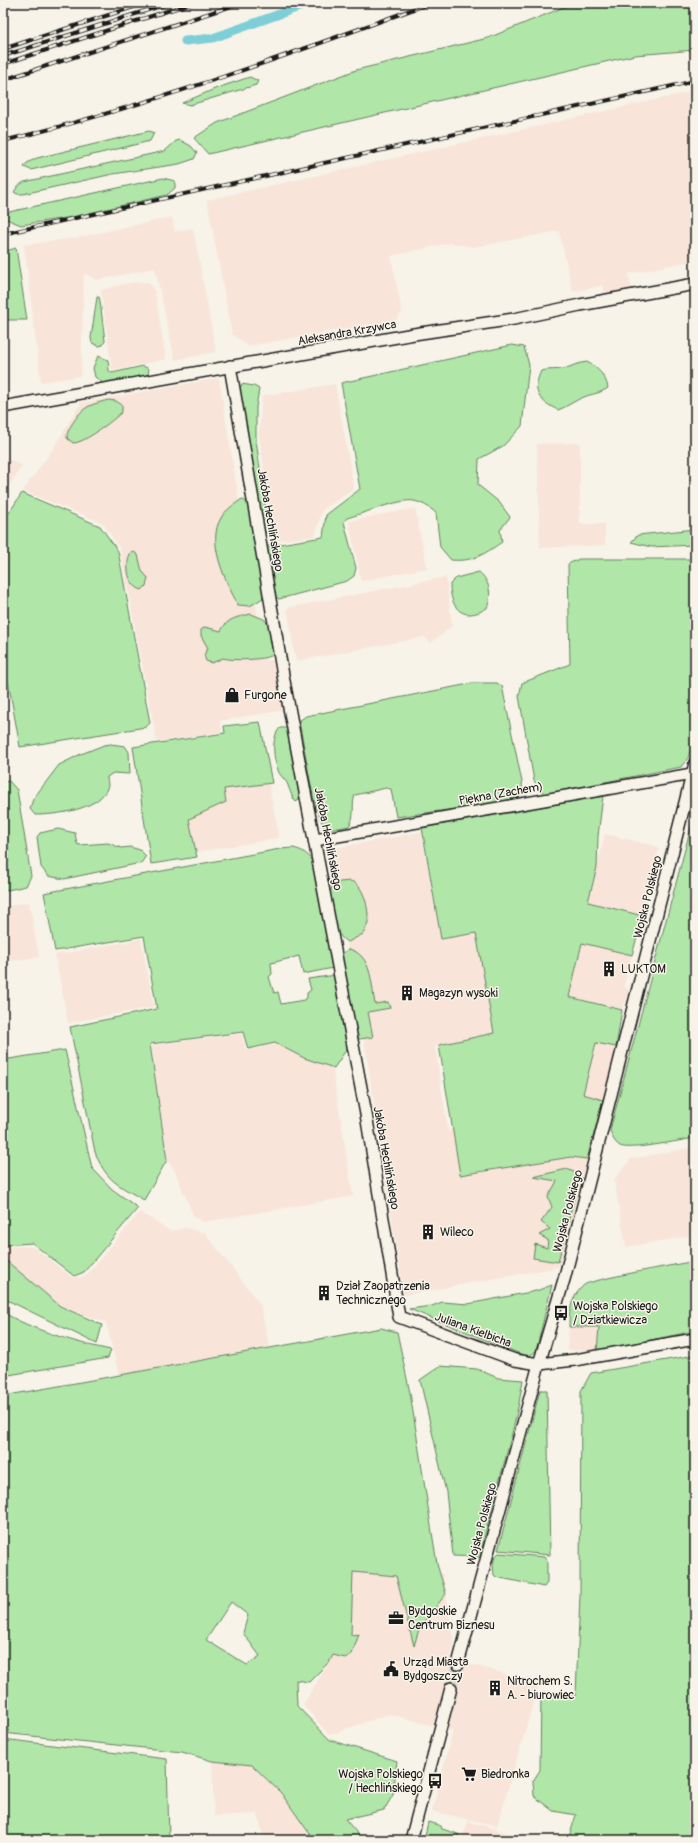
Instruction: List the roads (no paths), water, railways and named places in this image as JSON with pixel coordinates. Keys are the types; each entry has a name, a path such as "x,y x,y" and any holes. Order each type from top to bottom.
{"street":[{"name":"Aleksandra Krzywca","path":"3,407 414,334 514,319 580,305 695,284"},
{"name":"Jakóba Hechlińskiego","path":"230,366 284,680 366,1114 399,1317"},
{"name":"Wojska Polskiego","path":"458,1664 539,1364 565,1276 695,763"},
{"name":"Piękna (Zachem)","path":"315,840 692,774"},
{"name":"Juliana Kielbicha","path":"399,1317 515,1360 539,1364 575,1360 695,1339"},
{"path":"411,1840 451,1688"}],"waterway":[{"path":"185,41 213,38 310,3"}],"tunnel":[{"path":"451,1688 458,1664"}],"railway":[{"path":"3,49 146,3"},
{"path":"3,56 170,3"},
{"path":"3,64 192,3"},
{"path":"3,80 241,3"},
{"path":"3,141 165,96 324,42 430,3"},
{"path":"3,234 695,81"}],"place":[{"name":"Furgone","path":"232,695"},
{"name":"LUKTOM","path":"609,969"},
{"name":"Magazyn wysoki","path":"407,993"},
{"name":"Wileco","path":"428,1232"},
{"name":"Dział Zaopatrzenia Technicznego","path":"324,1293"},
{"name":"Wojska Polskiego / Dziatkiewicza","path":"561,1313"},
{"name":"Bydgoskie Centrum Biznesu","path":"396,1618"},
{"name":"Urząd Miasta Bydgoszczy","path":"391,1669"},
{"name":"Nitrochem S. A. - biurowiec","path":"495,1688"},
{"name":"Biedronka","path":"469,1774"},
{"name":"Wojska Polskiego / Hechlińskiego","path":"435,1781"}]}
